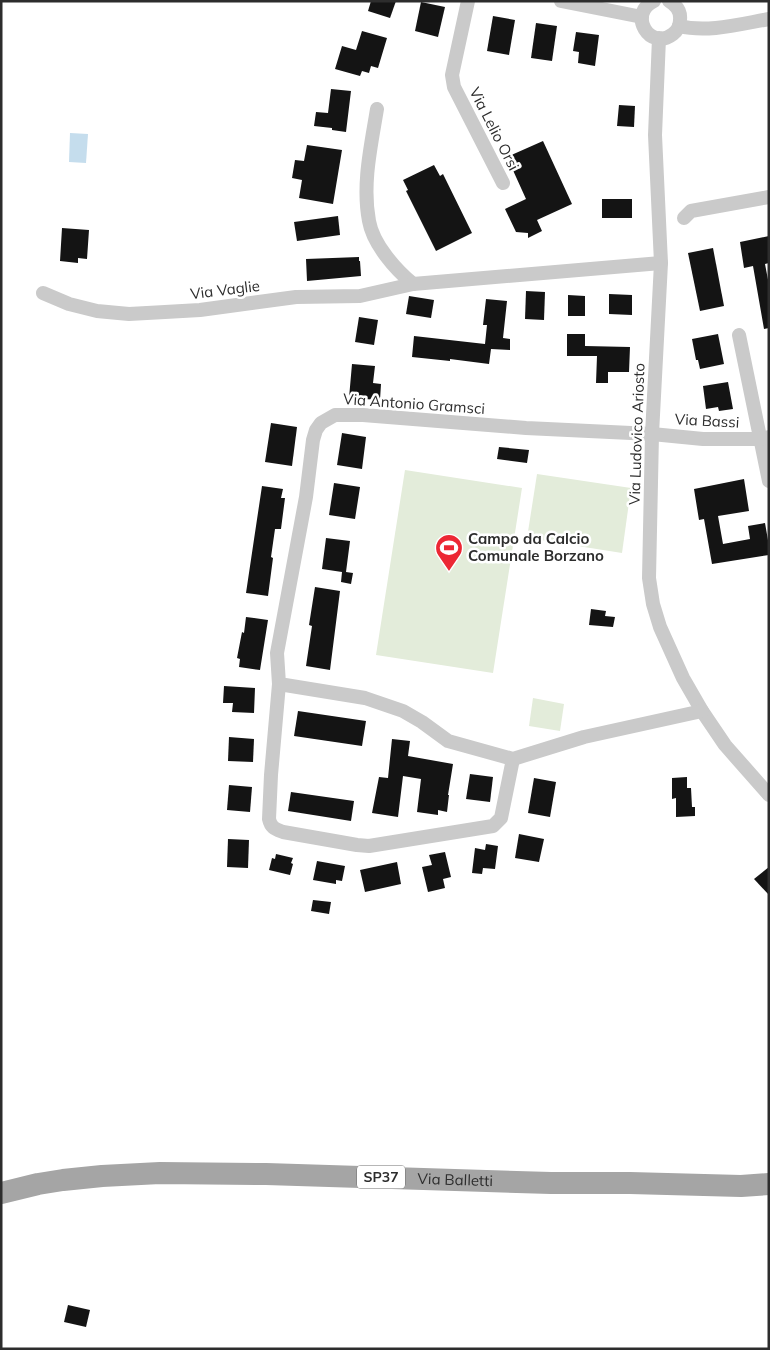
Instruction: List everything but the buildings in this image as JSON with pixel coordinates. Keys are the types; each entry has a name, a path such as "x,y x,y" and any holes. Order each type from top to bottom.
{"main road":[{"name":"Via Balletti","path":"1,1193 63,1180 160,1173 766,1186"}],"street":[{"name":"Via Lelio Orsi","path":"468,1 452,75 454,87 503,183"},
{"path":"560,1 642,17"},
{"path":"654,1 646,6 642,17 644,29 653,37 659,38 666,38 672,35 679,26 680,14 677,8 668,1"},
{"path":"679,26 691,29 720,27 769,19"},
{"name":"Via Ludovico Ariosto","path":"659,38 655,135 661,263 652,434 649,578 653,604 660,627 683,678 725,745 769,795"},
{"path":"377,109 368,162 366,190 369,223 380,249 413,284"},
{"path":"684,218 691,211 769,198"},
{"name":"Via Vaglie","path":"43,293 69,304 97,311 129,314 200,310 296,297 360,296 413,284 661,263"},
{"name":"Via Bassi","path":"739,335 764,438 769,482"},
{"name":"Via Antonio Gramsci","path":"513,759 501,818 492,826 369,846 283,832 271,826 269,819 271,775 279,684 277,653 306,497 316,430 322,423 334,415 363,415 526,428 652,434"},
{"name":"Via Bassi","path":"652,434 703,439 764,438"},
{"path":"279,684 364,698 403,711 448,741 513,759 584,738 702,711"}],"green space":[{"name":"Campo da Calcio Comunale Borzano","path":"405,470 522,488 493,673 376,655"},
{"path":"537,474 631,488 622,553 527,538"},
{"path":"533,698 564,704 560,731 529,726"}],"water":[{"path":"70,133 88,134 86,163 69,162"}],"place":[{"name":"Campo da Calcio Comunale Borzano","path":"449,572"}]}
